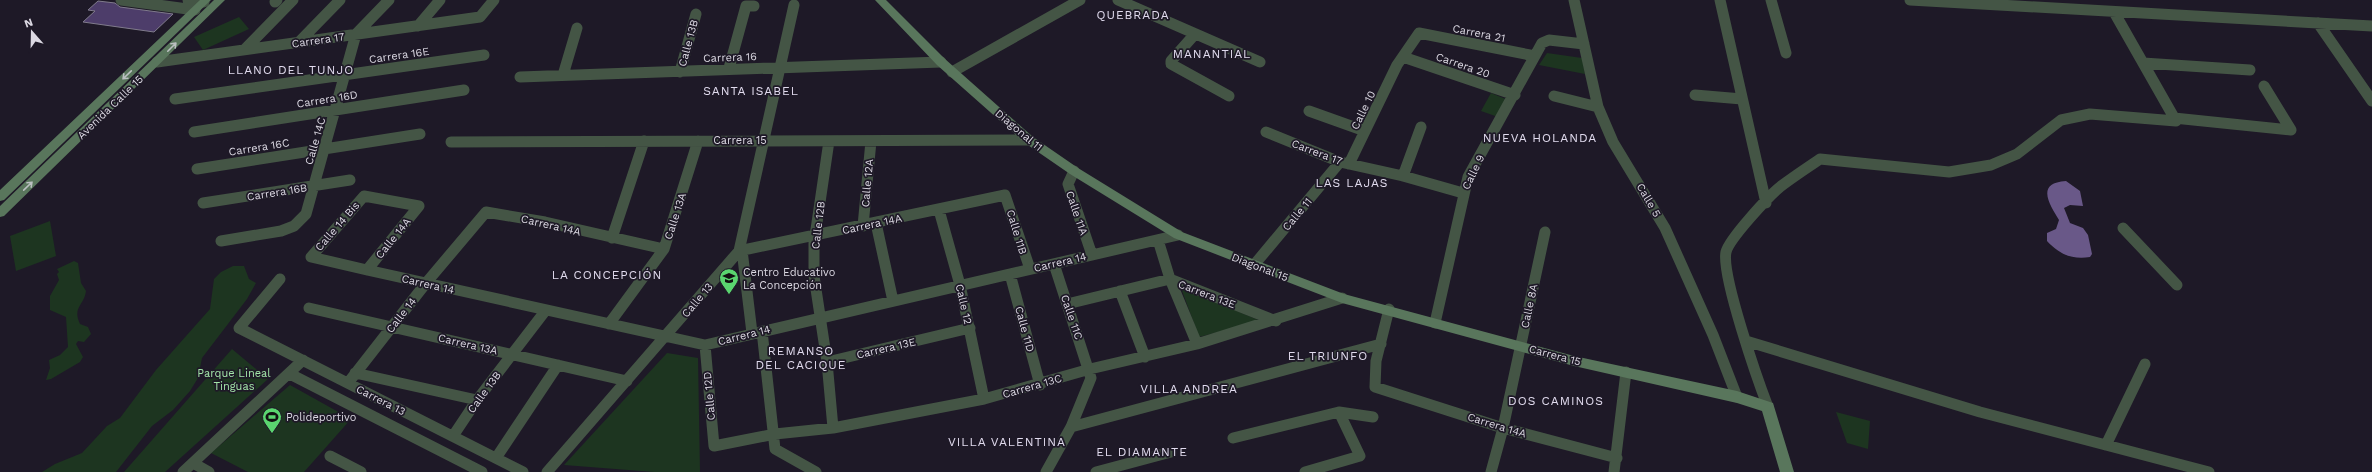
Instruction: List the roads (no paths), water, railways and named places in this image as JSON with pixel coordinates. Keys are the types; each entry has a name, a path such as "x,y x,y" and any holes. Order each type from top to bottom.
{"street":[{"path":"121,0 195,10"},
{"path":"188,0 205,1"},
{"name":"Avenida Calle 15","path":"0,213 220,0"},
{"path":"244,50 293,0"},
{"path":"299,42 340,0"},
{"name":"Calle 14C","path":"221,241 281,231 294,226 306,214 356,34 389,0"},
{"path":"418,26 440,0"},
{"name":"Carrera 17","path":"157,62 480,17 494,0"},
{"name":"Diagonal 11","path":"880,0 941,62 1029,140 1074,171 1178,235"},
{"path":"952,72 1080,0"},
{"path":"1118,0 1260,62"},
{"name":"Calle 5","path":"1574,0 1598,107 1612,142 1665,228 1714,335 1737,397"},
{"path":"1720,0 1766,203"},
{"path":"1771,0 1786,53"},
{"path":"1910,0 2372,26"},
{"name":"Avenida Calle 15","path":"0,197 205,1"},
{"name":"Calle 13","path":"539,472 549,469 740,251 794,5"},
{"path":"729,68 746,6 754,6"},
{"path":"1787,472 1728,278 1726,252 1738,232 1779,188 1820,159 1949,172 1991,165 2017,154 2061,120 2090,114 2176,121 2114,12"},
{"name":"Calle 13B","path":"680,72 696,14"},
{"path":"2318,23 2372,101"},
{"path":"563,75 577,28"},
{"name":"Carrera 21","path":"1419,33 1535,56"},
{"name":"Calle 10","path":"1344,163 1365,131 1397,65 1419,33"},
{"path":"1194,34 1171,61 1171,64 1229,96"},
{"name":"Calle 9","path":"1435,323 1463,193 1468,177 1515,95 1542,43 1549,40 1584,44"},
{"name":"Carrera 16E","path":"175,99 484,55"},
{"name":"Carrera 20","path":"1403,57 1515,95"},
{"path":"142,60 157,62"},
{"name":"Carrera 16","path":"520,77 680,72 729,68 779,68 941,62"},
{"path":"2143,63 2250,70"},
{"path":"2174,118 2291,130 2264,86"},
{"name":"Carrera 16D","path":"194,132 464,90"},
{"path":"1695,95 1742,99"},
{"path":"1554,96 1598,107"},
{"path":"1309,111 1365,131"},
{"path":"1403,176 1421,127"},
{"name":"Carrera 17","path":"1266,132 1344,163 1403,176 1463,193"},
{"name":"Carrera 16C","path":"197,169 420,134"},
{"name":"Carrera 15","path":"451,142 1029,140"},
{"path":"612,238 644,141"},
{"name":"Calle 13A","path":"609,324 664,249 698,141"},
{"name":"Calle 12B","path":"829,141 814,243 814,276 827,362 833,428"},
{"name":"Calle 12A","path":"863,226 871,141"},
{"name":"Calle 11","path":"1254,265 1344,163"},
{"name":"Calle 11A","path":"1074,171 1068,184 1092,255"},
{"name":"Carrera 16B","path":"203,203 350,180"},
{"name":"Carrera 14A","path":"740,251 1005,195"},
{"name":"Calle 11B","path":"1005,195 1030,269"},
{"name":"Calle 14A","path":"364,196 419,206 367,270"},
{"name":"Calle 14 Bis","path":"310,257 364,196"},
{"name":"Calle 12","path":"939,210 960,286 984,399"},
{"name":"Carrera 14A","path":"486,212 664,249"},
{"name":"Calle 14","path":"351,378 426,283 486,212"},
{"name":"Calle 12A","path":"876,223 893,301"},
{"path":"2123,228 2177,285"},
{"name":"Calle 8A","path":"1491,472 1503,428 1545,232"},
{"name":"Diagonal 15","path":"1178,235 1342,298"},
{"name":"Carrera 14","path":"310,257 705,345 1178,235"},
{"path":"1158,240 1170,279 1197,344"},
{"path":"740,251 757,332 775,434 775,448 788,458 816,472"},
{"name":"Calle 11C","path":"1054,264 1090,369"},
{"name":"Calle 11D","path":"1010,274 1040,385"},
{"name":"Carrera 13","path":"280,279 240,328 304,360 351,378 453,436 523,472"},
{"name":"Carrera 13E","path":"1067,304 1170,279 1276,321"},
{"path":"1120,291 1145,357"},
{"name":"Carrera 15","path":"1342,298 1389,309 1521,346 1737,397 1768,407"},
{"name":"Carrera 13C","path":"714,446 775,434 833,428 984,399 1040,385 1090,369 1197,344 1276,321 1342,298"},
{"name":"Carrera 13A","path":"309,308 627,381"},
{"path":"1072,428 1381,344 1389,309"},
{"name":"Calle 13B","path":"453,436 477,400 546,310"},
{"name":"Carrera 13E","path":"827,362 970,328"},
{"path":"1746,341 1980,412 2209,472"},
{"name":"Carrera 14A","path":"1381,344 1373,382 1375,387 1379,389 1503,428 1617,458"},
{"name":"Calle 12D","path":"705,345 714,446"},
{"path":"183,472 304,360"},
{"path":"2106,445 2145,364"},
{"path":"496,458 558,365"},
{"path":"1046,472 1072,428 1088,391 1091,378 1090,369"},
{"path":"1614,472 1617,458 1626,372"},
{"name":"Carrera 13","path":"290,374 482,472"},
{"name":"Carrera 13","path":"351,378 477,400"},
{"path":"1305,472 1360,456 1339,412"},
{"path":"1232,438 1339,412 1373,417"},
{"path":"1096,472 1170,452"},
{"path":"330,456 361,472"},
{"path":"193,463 209,472"}],"place":[{"name":"Centro Educativo La Concepción","path":"729,295"},
{"name":"Polideportivo","path":"272,434"}],"district":[{"name":"QUEBRADA","path":"1133,15"},
{"name":"MANANTIAL","path":"1212,54"},
{"name":"LLANO DEL TUNJO","path":"291,70"},
{"name":"SANTA ISABEL","path":"751,91"},
{"name":"NUEVA HOLANDA","path":"1540,138"},
{"name":"LAS LAJAS","path":"1352,183"},
{"name":"LA CONCEPCIÓN","path":"607,275"},
{"name":"EL TRIUNFO","path":"1328,356"},
{"name":"REMANSO DEL CACIQUE","path":"801,358"},
{"name":"VILLA ANDREA","path":"1189,389"},
{"name":"DOS CAMINOS","path":"1556,401"},
{"name":"VILLA VALENTINA","path":"1007,442"},
{"name":"EL DIAMANTE","path":"1142,452"}],"park label":[{"name":"Parque Lineal Tinguas","path":"234,379"}]}
